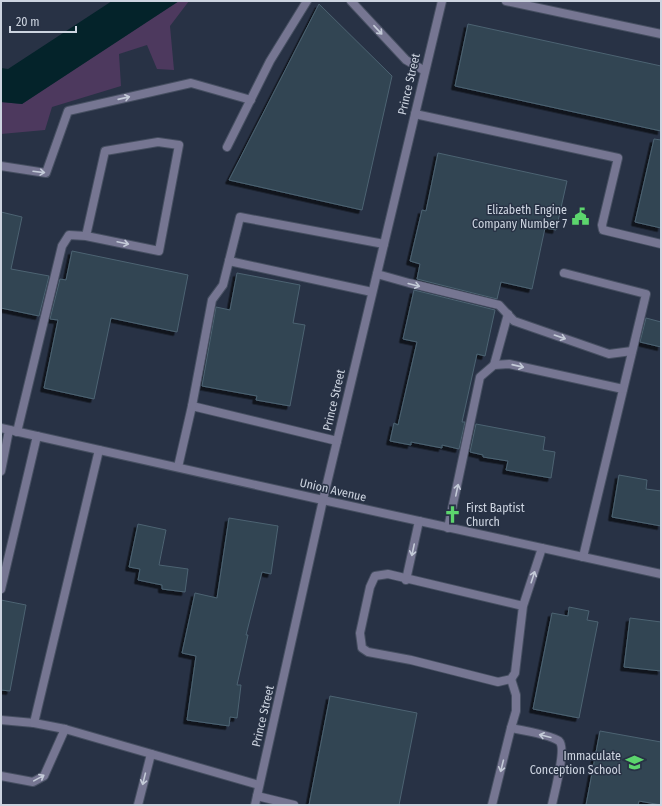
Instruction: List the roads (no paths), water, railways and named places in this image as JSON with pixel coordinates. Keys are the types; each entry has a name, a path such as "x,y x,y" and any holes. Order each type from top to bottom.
{"street":[{"path":"227,147 270,61 307,1"},
{"path":"351,1 406,60 425,71"},
{"name":"Prince Street","path":"255,805 323,500 442,1"},
{"path":"506,1 661,34"},
{"path":"1,166 46,173 68,111 191,83 251,100"},
{"path":"415,114 618,158 602,225 603,230 661,244"},
{"path":"1,471 9,430 62,246 69,235 86,236 159,251 179,145 158,142 105,151 86,236"},
{"path":"178,467 192,406 212,300 223,285 240,217 384,244"},
{"path":"229,261 372,292"},
{"path":"564,273 646,294 582,557"},
{"path":"376,274 499,305 514,321 609,354 632,351"},
{"path":"448,528 480,377 494,365 508,314"},
{"path":"494,365 509,364 623,389"},
{"path":"192,406 337,442"},
{"name":"Union Avenue","path":"9,430 661,574"},
{"path":"1,589 37,436"},
{"path":"34,723 99,450"},
{"path":"406,580 418,521"},
{"path":"523,606 406,580 388,574 375,576 370,587 360,633 362,648 368,652 411,660 498,682 511,679 515,673 523,606 542,548"},
{"path":"492,805 516,710 516,695 511,679"},
{"path":"1,720 34,723 65,729 259,785"},
{"path":"511,728 554,738 560,742 563,748 562,757 552,805"},
{"path":"1,776 33,782 44,776 65,729"},
{"path":"138,805 151,754"},
{"path":"257,796 294,805"}],"place":[{"name":"Elizabeth Engine Company Number 7","path":"580,217"},
{"name":"First Baptist Church","path":"453,515"},
{"name":"Immaculate Conception School","path":"634,763"}]}
